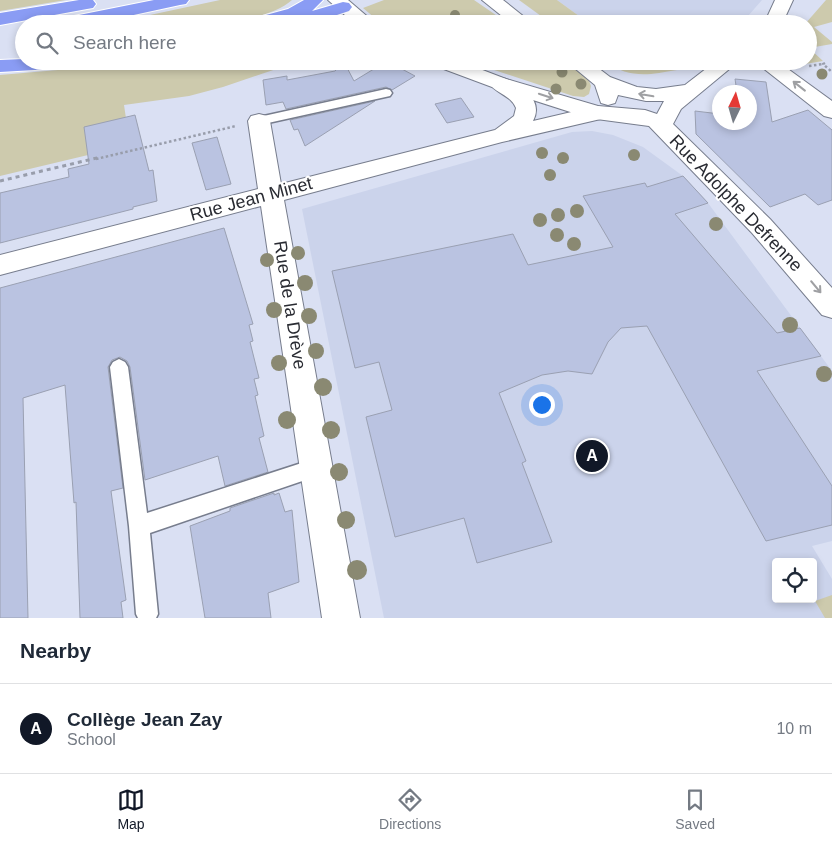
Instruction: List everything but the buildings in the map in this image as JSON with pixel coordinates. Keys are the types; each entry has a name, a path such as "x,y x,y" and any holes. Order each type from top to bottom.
{"highway":[{"path":"23,15 111,0"},
{"path":"108,15 180,0"},
{"path":"286,15 297,12 314,0"},
{"path":"313,15 340,3"},
{"path":"0,19 15,16"},
{"path":"0,34 15,32"},
{"path":"0,58 15,56"},
{"path":"0,66 15,65"}],"street":[{"path":"340,3 361,0"},
{"path":"491,0 512,15"},
{"path":"777,15 784,0"},
{"path":"340,3 355,15"},
{"path":"465,70 500,83 598,113 645,117 662,125"},
{"path":"588,70 608,87 609,97 604,108 598,113"},
{"name":"Rue Adolphe Defrenne","path":"717,70 672,105 662,125 761,226 832,306"},
{"path":"776,70 832,111"},
{"path":"604,82 630,92 655,96 690,90"},
{"name":"Rue Jean Minet","path":"500,83 523,98 527,111 519,124 502,135"},
{"name":"Rue Jean Minet","path":"0,265 502,135 598,113"},
{"name":"Rue de la Drève","path":"259,121 341,618"}],"lane":[{"path":"259,121 386,93"},
{"path":"119,367 139,526 146,614"},
{"path":"139,526 317,467"}],"path":[{"path":"817,65 824,63 832,72"},
{"path":"0,181 259,121"}],"shaded area":[{"path":"0,0 66,0 0,11"},
{"path":"220,0 292,0 286,5 262,15 150,15"},
{"path":"384,0 474,0 496,15 371,15 363,8"},
{"path":"519,0 557,0 578,15 540,15"},
{"path":"557,0 762,0 749,15 578,15"},
{"path":"826,0 832,0 832,22 817,26 817,15 813,15"},
{"path":"817,30 832,42 832,44 817,47"},
{"path":"817,55 823,61 817,62"},
{"path":"58,70 273,70 189,96 124,105 130,145 0,176 0,75"},
{"path":"494,70 576,70 588,78 591,86 589,94 584,97 573,96"},
{"path":"620,70 677,70 648,74"},
{"path":"592,131 613,135 643,147 683,176 708,203 832,371 832,541 812,546 832,579 832,618 384,618 302,209 572,132"},
{"path":"832,595 832,618 825,618 816,603 817,600"}],"place":[{"name":"Collège Jean Zay","path":"592,456"}]}
